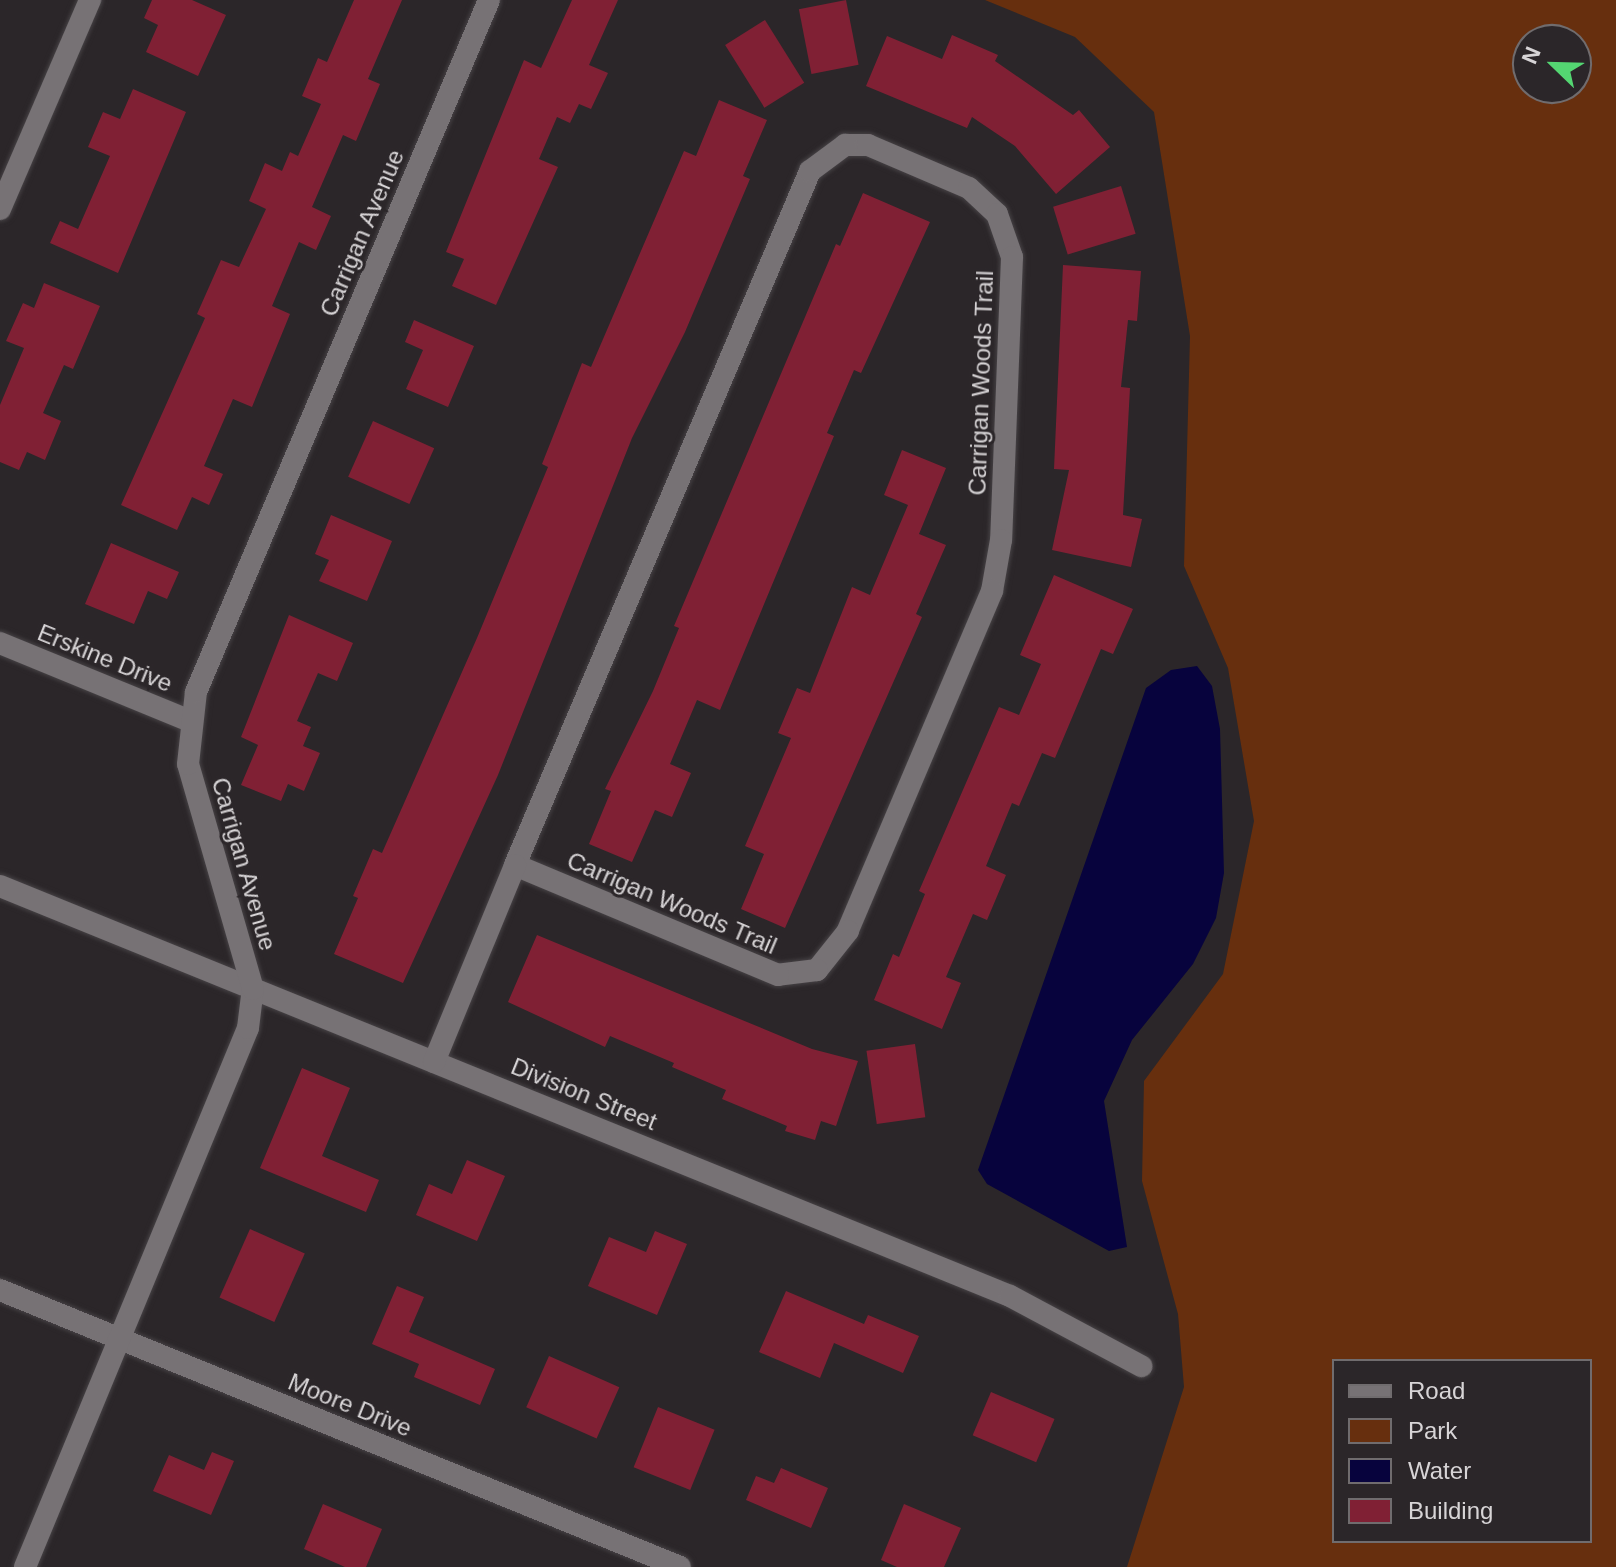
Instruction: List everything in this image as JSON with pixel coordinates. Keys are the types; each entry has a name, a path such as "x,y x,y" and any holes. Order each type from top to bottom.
{"street":[{"path":"0,209 90,0"},
{"name":"Carrigan Avenue","path":"25,1567 248,1028 253,989 196,800 188,764 190,721 210,655 489,0"},
{"name":"Carrigan Woods Trail","path":"434,1062 515,865 810,171 845,145 868,145 969,188 997,214 1012,257 1001,540 992,591 848,931 817,970 778,975 515,865"},
{"name":"Erskine Drive","path":"0,643 190,721"},
{"name":"Division Street","path":"0,886 1010,1296 1141,1366"},
{"name":"Moore Drive","path":"0,1290 680,1567"}],"green space":[{"path":"985,0 1616,0 1616,1567 1127,1567 1184,1387 1178,1314 1142,1181 1144,1081 1223,974 1254,821 1228,668 1184,566 1190,336 1154,112 1075,37"}],"water":[{"path":"1197,666 1212,686 1220,729 1224,873 1216,918 1193,964 1132,1040 1104,1101 1127,1247 1109,1251 987,1184 978,1170 1146,688 1171,670"}],"building":[{"path":"152,0 192,0 226,15 198,76 146,52 158,25 144,18"},
{"path":"354,0 402,0 368,79 380,84 356,141 343,135 312,207 331,216 316,250 299,242 272,306 290,314 252,407 233,399 204,466 223,474 209,505 192,497 177,530 121,505 205,318 197,314 221,260 239,267 266,209 249,201 265,163 282,171 290,152 298,156 321,104 302,96 318,58 327,62"},
{"path":"572,0 618,0 589,65 608,73 591,109 579,104 570,123 557,117 539,159 558,167 496,305 452,286 464,259 446,252 524,60 541,68"},
{"path":"846,0 859,65 811,74 799,9"},
{"path":"765,20 804,83 764,108 725,45"},
{"path":"952,35 998,55 995,61 1073,115 1079,110 1110,147 1056,194 1015,146 972,117 967,128 866,86 887,36 942,59"},
{"path":"133,89 186,112 118,273 50,243 60,221 78,229 110,156 88,147 103,112 120,119"},
{"path":"719,100 767,120 743,176 750,179 685,332 632,438 498,775 403,983 334,954 358,898 353,896 373,849 382,853 477,638 548,467 542,464 582,363 591,367 684,151 696,156"},
{"path":"1121,186 1136,234 1068,255 1053,207"},
{"path":"863,193 930,222 861,373 854,370 827,433 834,436 720,710 697,700 670,764 691,773 672,817 655,810 632,862 589,844 611,791 605,789 653,691 679,628 674,626 836,244 840,246"},
{"path":"1063,265 1141,271 1137,321 1128,320 1121,387 1130,388 1123,515 1142,519 1131,567 1052,550 1069,470 1054,469"},
{"path":"44,283 100,306 73,369 64,365 43,413 61,421 45,460 27,452 19,470 0,462 0,405 24,348 6,341 23,303 34,308"},
{"path":"414,320 474,346 448,407 406,389 423,350 405,342"},
{"path":"373,421 434,448 409,504 348,477"},
{"path":"902,450 946,468 919,534 946,545 916,614 922,617 785,928 741,909 764,854 745,846 791,738 778,733 797,688 810,693 852,587 870,595 908,505 884,495"},
{"path":"331,515 392,541 367,601 319,581 329,560 315,554"},
{"path":"111,543 179,572 167,599 148,591 134,624 85,604"},
{"path":"1054,575 1133,609 1113,654 1101,649 1055,758 1042,753 1019,806 1012,803 986,866 1006,875 987,920 973,914 946,977 961,983 942,1029 874,1000 893,954 899,957 925,894 919,891 999,707 1019,715 1041,664 1020,655"},
{"path":"289,615 353,643 337,681 318,673 297,721 311,727 303,746 320,753 304,791 288,784 281,801 241,785 258,745 241,737"},
{"path":"537,935 812,1049 858,1061 836,1126 821,1121 815,1140 785,1131 787,1126 722,1099 726,1090 672,1067 674,1063 610,1036 605,1047 508,1002"},
{"path":"915,1044 925,1117 877,1124 866,1051"},
{"path":"302,1068 350,1088 322,1156 379,1180 366,1212 260,1168"},
{"path":"467,1160 505,1176 477,1241 416,1215 429,1184 452,1194"},
{"path":"250,1229 305,1253 274,1322 219,1298"},
{"path":"655,1231 687,1244 657,1315 588,1286 609,1237 646,1252"},
{"path":"397,1286 424,1297 409,1332 495,1369 480,1405 414,1377 419,1364 372,1344"},
{"path":"786,1291 864,1324 868,1315 919,1336 903,1373 834,1343 820,1378 759,1352"},
{"path":"549,1356 619,1387 597,1438 526,1407"},
{"path":"991,1392 1055,1419 1036,1462 973,1435"},
{"path":"658,1407 715,1430 690,1490 634,1467"},
{"path":"212,1452 234,1461 211,1515 153,1491 169,1455 204,1470"},
{"path":"781,1468 828,1488 811,1528 746,1500 756,1476 774,1483"},
{"path":"323,1504 382,1529 366,1567 345,1567 304,1549"},
{"path":"904,1504 961,1528 944,1567 897,1567 881,1560"}]}
